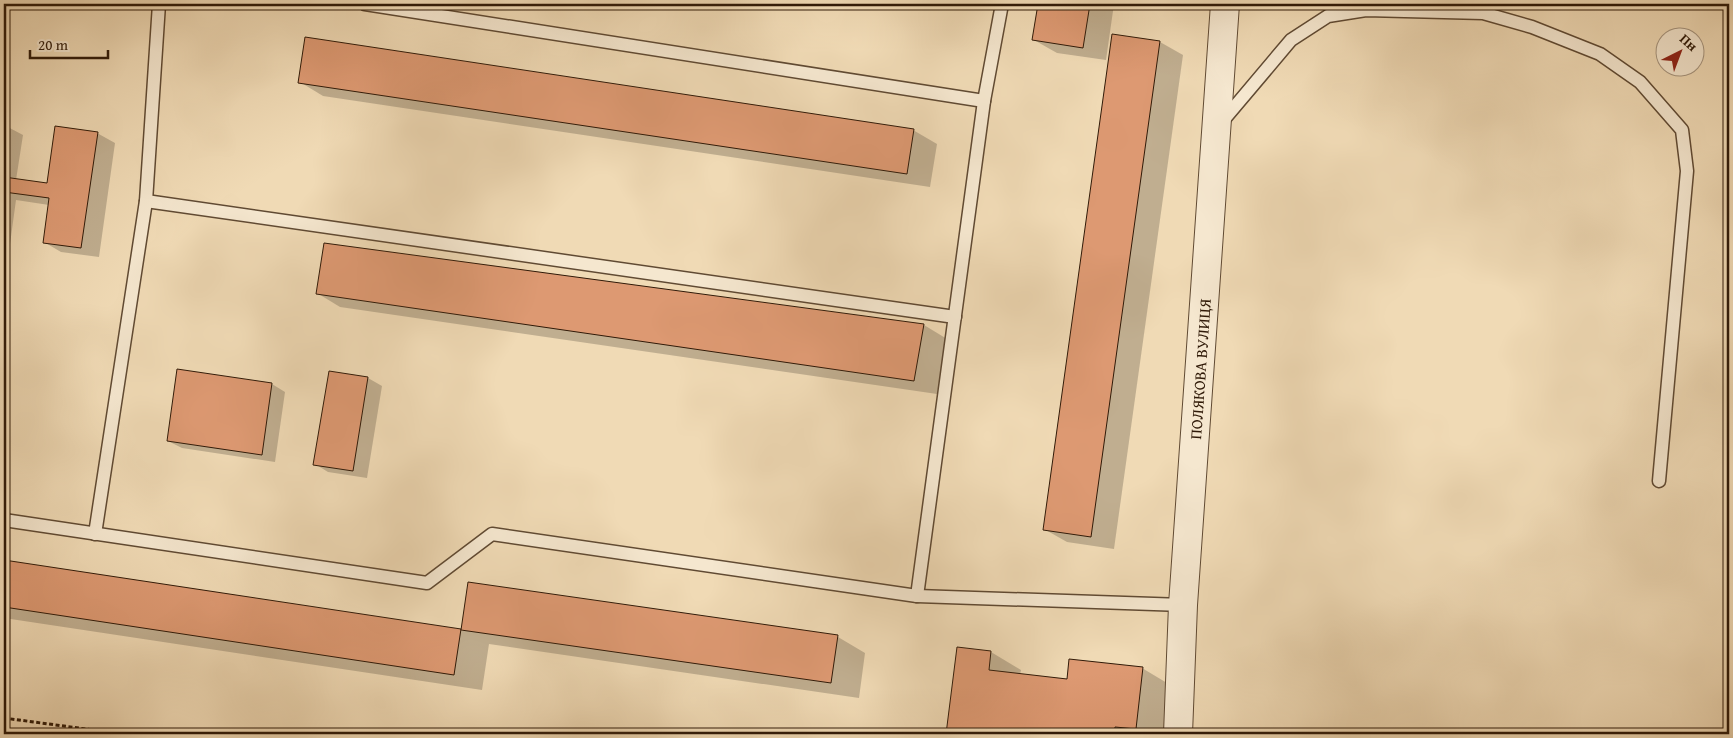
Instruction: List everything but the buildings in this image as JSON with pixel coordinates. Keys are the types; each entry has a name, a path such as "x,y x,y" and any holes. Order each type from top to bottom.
{"street":[{"name":"ПОЛЯКОВА ВУЛИЦЯ","path":"1178,734 1183,605 1225,4"}],"lane":[{"path":"95,534 146,201 159,4"},
{"path":"365,4 984,101"},
{"path":"916,596 984,101 1002,4"},
{"path":"1216,128 1291,40 1328,16 1366,10 1483,13 1532,27 1600,54 1640,82 1682,130 1688,171 1659,481"},
{"path":"146,201 954,317"},
{"path":"4,520 427,583 492,534 916,596 1183,605"}],"path":[{"path":"4,718 124,734"}]}
